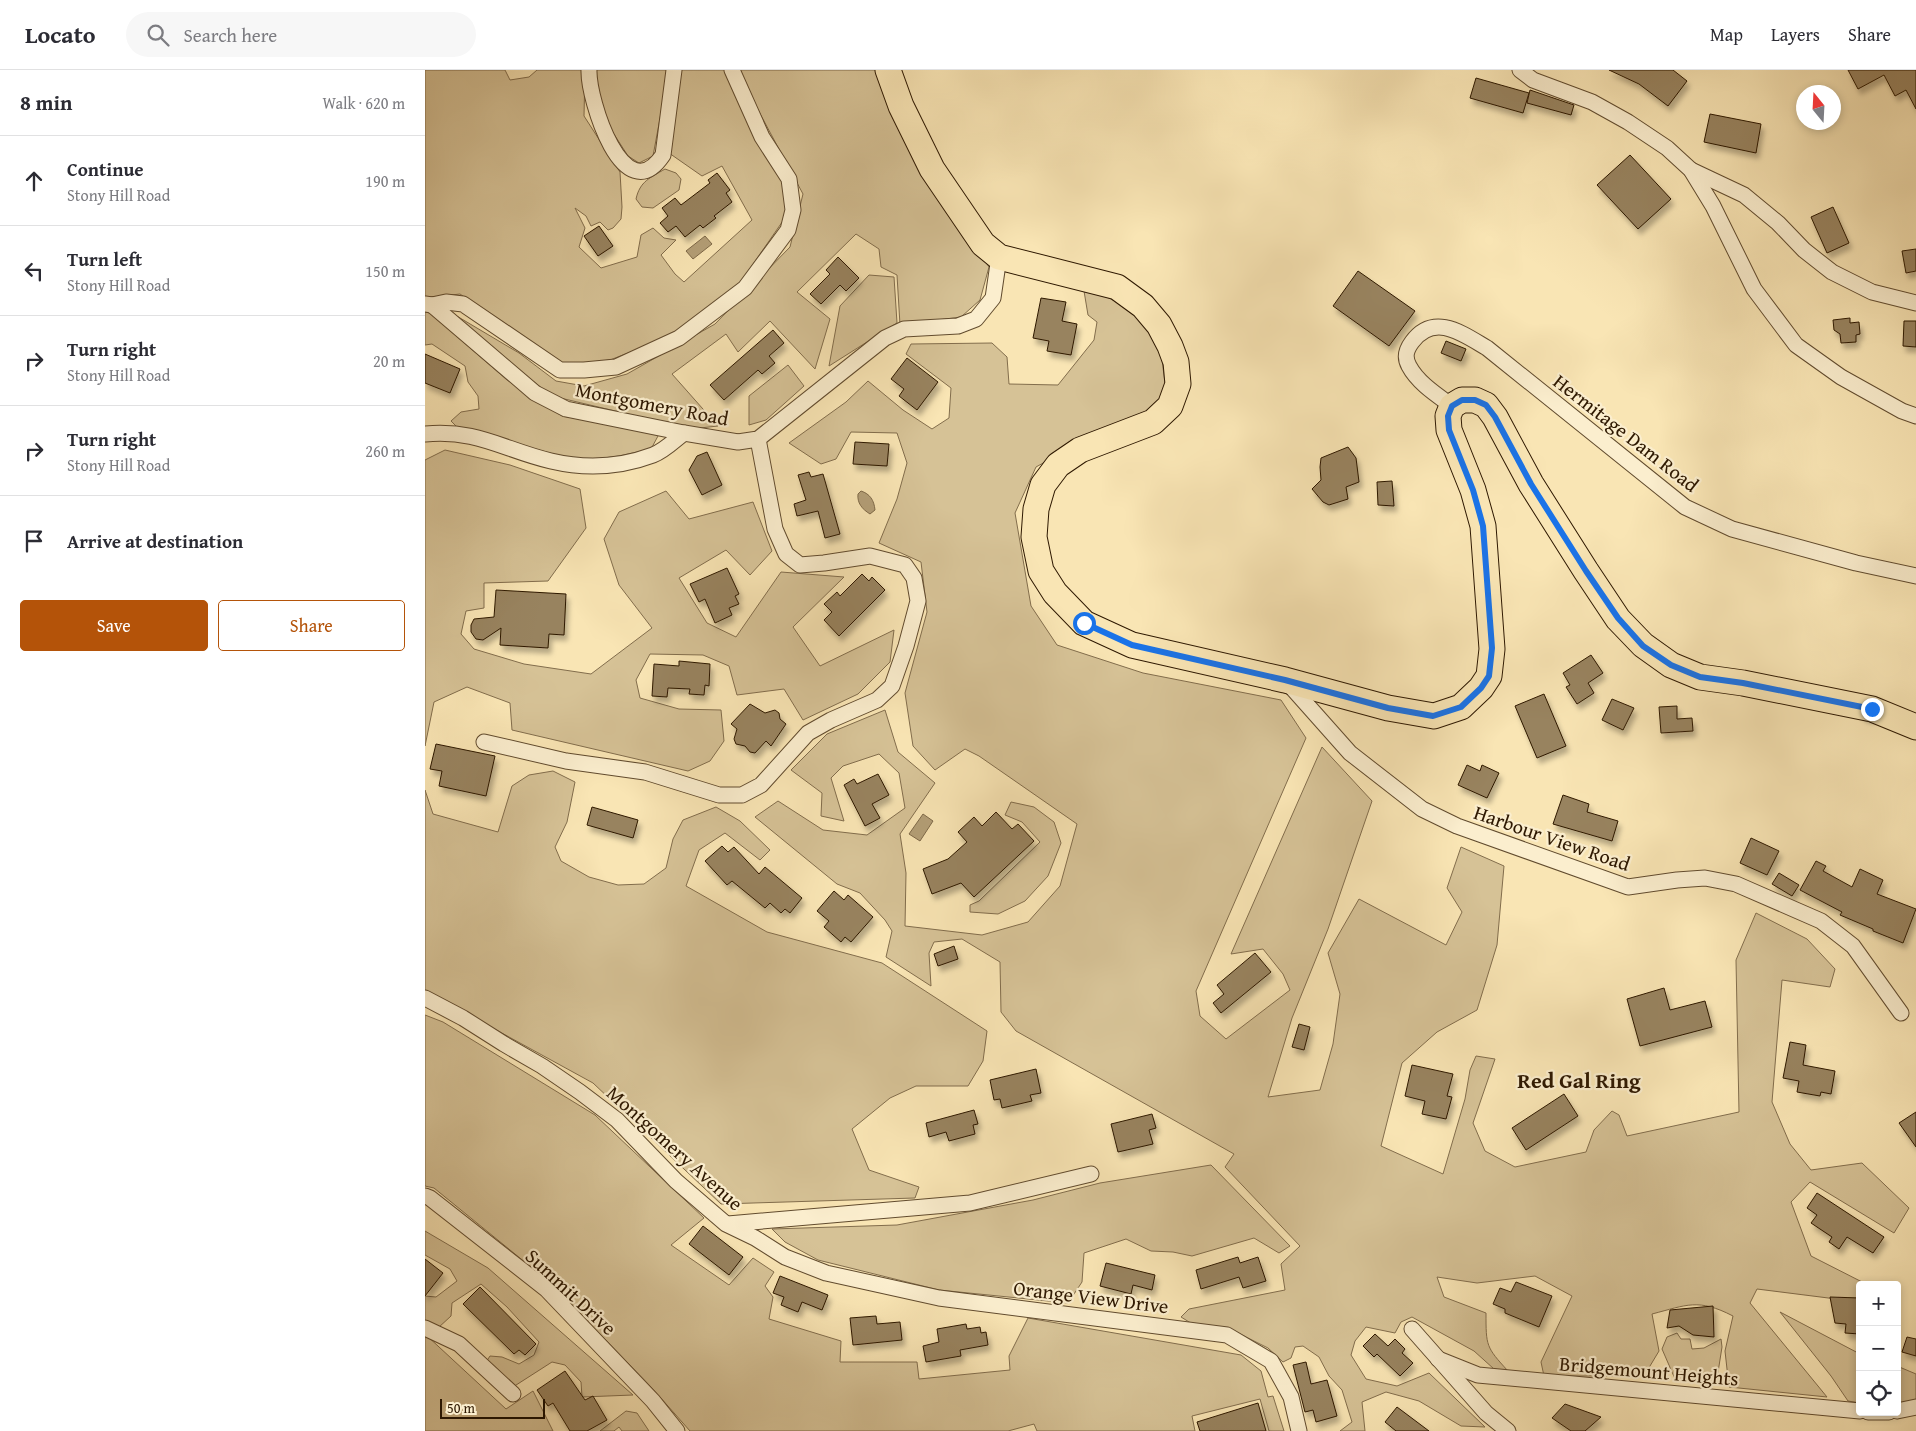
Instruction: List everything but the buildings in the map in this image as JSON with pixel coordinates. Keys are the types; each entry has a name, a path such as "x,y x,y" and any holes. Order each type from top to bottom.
{"main road":[{"path":"888,70 901,106 932,169 983,244 999,257 1117,287 1143,306 1159,325 1170,346 1175,362 1178,384 1169,406 1153,422 1080,450 1058,465 1043,485 1036,509 1034,537 1041,571 1055,593 1084,623 1132,645 1285,680 1388,708 1433,716 1461,707 1481,688 1489,676 1492,648 1483,526 1473,490 1449,430 1448,416 1452,406 1462,400 1475,400 1486,405 1495,417 1531,484 1618,618 1643,646 1671,665 1700,677 1743,683 1872,709 1916,727"}],"street":[{"path":"589,70 595,108 609,142 623,164 633,172 645,172 656,165 663,155 674,70"},
{"name":"Montgomery Road","path":"428,304 446,302 463,304 560,370 583,370 616,367 679,338 745,288 788,230 793,210 789,179 762,137 732,70"},
{"path":"1520,70 1533,80 1592,102 1628,122 1667,148 1691,170 1713,206 1754,289 1796,345 1841,377 1902,412 1916,416"},
{"path":"1691,170 1744,195 1778,223 1804,250 1832,272 1871,292 1916,303"},
{"path":"484,742 566,761 645,772 719,795 742,795 761,785 808,733 831,720 877,700 891,686 906,646 918,601 914,578 905,565 870,556 800,565 786,554 775,529 758,440 885,338 904,329 958,326 976,319 993,298 999,257"},
{"name":"Montgomery Road","path":"428,304 535,393 566,408 684,433 738,442 758,440"},
{"name":"Hermitage Dam Road","path":"1452,406 1430,389 1410,367 1405,356 1407,348 1417,335 1431,328 1446,327 1456,330 1487,348 1685,507 1732,529 1856,563 1916,576"},
{"path":"425,434 447,432 469,435 551,461 595,467 624,463 655,455 684,433"},
{"name":"Harbour View Road","path":"1285,680 1350,753 1422,809 1457,826 1628,887 1705,878 1736,884 1821,921 1853,946 1901,1013"},
{"name":"Montgomery Avenue","path":"425,998 463,1018 542,1066 617,1120 676,1181 726,1224 755,1238 785,1257 825,1273"},
{"path":"726,1224 970,1203 1091,1174"},
{"name":"Summit Drive","path":"425,1196 545,1289 653,1400 677,1431"},
{"name":"Orange View Drive","path":"825,1273 939,1298 1227,1335 1271,1361 1291,1397 1299,1431"},
{"path":"425,1328 459,1344 513,1394"},
{"name":"Bridgemount Heights","path":"1412,1329 1486,1413 1508,1431"},
{"name":"Bridgemount Heights","path":"1437,1359 1478,1375 1856,1412"},
{"path":"1901,1410 1916,1407"}],"shaded area":[{"path":"425,70 505,70 510,80 529,77 537,70 585,70 584,116 620,172 621,219 613,228 608,230 600,222 591,226 586,216 575,208 585,228 579,247 601,268 637,257 641,235 653,228 664,238 676,240 661,255 675,274 684,282 752,220 722,166 702,176 669,153 679,70 726,70 783,183 787,215 740,283 672,336 610,360 564,365 460,294 425,298"},
{"path":"596,70 669,70 653,156 639,163 628,156 601,114"},
{"path":"740,70 880,70 929,181 989,267 980,300 961,317 900,325 897,275 881,267 879,249 856,234 797,292 830,319 815,369 770,321 738,352 726,334 672,374 718,426 691,429 552,396 466,329 455,315 519,353 556,381 584,386 627,374 715,324 790,247 803,194 757,108"},
{"path":"665,169 676,173 681,179 679,190 653,208 642,207 636,199 640,188 646,181"},
{"path":"705,236 712,244 693,259 686,251"},
{"path":"869,275 894,277 897,323 829,366 840,306"},
{"path":"1083,285 1127,307 1160,343 1166,392 1146,414 1099,432 1036,467 1015,513 1031,606 1057,645 1143,673 1281,700 1306,738 1196,991 1200,1016 1226,1039 1290,990 1283,974 1263,949 1231,954 1322,747 1372,801 1328,929 1292,1018 1268,1097 1320,1090 1333,1044 1340,994 1328,953 1359,899 1446,945 1462,912 1447,888 1461,847 1504,866 1497,945 1477,1010 1437,1032 1402,1063 1381,1146 1443,1174 1465,1099 1470,1070 1476,1056 1495,1059 1473,1123 1485,1151 1515,1167 1586,1152 1594,1130 1612,1111 1619,1115 1627,1136 1739,1112 1736,960 1756,913 1807,939 1835,969 1830,987 1782,980 1772,1102 1790,1144 1811,1170 1862,1163 1909,1208 1894,1233 1810,1182 1791,1202 1811,1256 1860,1281 1856,1281 1856,1301 1757,1289 1750,1303 1827,1397 1729,1387 1725,1351 1733,1316 1721,1310 1701,1305 1684,1306 1652,1314 1659,1351 1644,1376 1544,1376 1541,1362 1572,1296 1535,1276 1477,1283 1437,1277 1444,1297 1486,1313 1486,1333 1491,1351 1508,1371 1494,1369 1474,1351 1412,1317 1401,1322 1395,1333 1366,1327 1355,1341 1351,1355 1366,1379 1397,1386 1429,1373 1485,1427 1461,1426 1419,1401 1386,1392 1362,1402 1365,1431 1340,1431 1352,1422 1342,1390 1329,1376 1319,1357 1303,1346 1295,1347 1291,1358 1283,1362 1268,1348 1230,1329 1194,1325 1181,1317 1189,1309 1285,1290 1281,1264 1300,1246 1225,1167 1234,1154 1016,1031 1001,1012 1000,962 962,939 934,942 929,953 931,986 886,957 892,931 885,920 860,893 837,884 755,817 778,801 823,830 867,835 905,808 899,773 879,754 843,766 831,778 844,821 821,816 822,793 791,770 827,734 885,710 898,752 935,783 900,834 906,873 905,926 982,935 1028,922 1060,886 1077,824 979,756 965,749 935,770 913,746 905,693 927,612 921,562 879,543 897,499 907,463 897,433 851,432 836,459 821,464 789,443 846,402 868,381 903,410 932,429 949,418 951,388 906,354 911,344 992,343 1007,357 1009,384 1058,385 1094,340 1097,322 1088,315"},
{"path":"425,312 430,313 507,380 562,416 648,430 658,436 651,449 619,456 579,461 458,428 451,421 461,412 479,409 478,396 468,382 465,366 432,344 425,345"},
{"path":"788,365 804,386 766,420 749,425 749,396"},
{"path":"445,450 510,465 580,489 586,528 548,581 484,583 484,608 466,611 461,634 474,649 524,664 591,674 652,628 619,585 604,539 619,512 666,491 689,519 753,502 772,551 750,575 726,550 679,578 707,623 736,637 781,572 844,577 793,627 820,666 894,630 890,662 858,694 803,720 784,689 737,695 729,666 703,655 650,654 636,680 640,698 679,709 721,710 724,741 710,761 688,771 512,730 510,703 467,687 434,702 425,746 425,460"},
{"path":"861,491 869,496 874,503 875,510 870,514 859,503 858,494"},
{"path":"553,771 575,782 567,822 555,847 561,861 589,877 618,885 644,884 666,868 673,839 683,820 716,807 740,821 770,850 760,860 725,833 699,850 686,886 767,932 882,963 987,1031 983,1061 968,1086 916,1086 890,1098 852,1129 869,1170 919,1187 915,1198 721,1204 593,1083 425,991 425,790 433,814 498,832 512,786 529,775"},
{"path":"1011,802 1034,807 1054,822 1061,843 1048,876 1025,901 998,914 970,912 970,905 979,901 1040,842 1022,822 1005,815"},
{"path":"923,814 933,821 920,841 909,834"},
{"path":"425,1015 443,1022 595,1115 704,1218 671,1245 729,1285 753,1258 774,1272 765,1286 773,1297 769,1319 841,1341 840,1362 917,1362 919,1379 1010,1370 1009,1356 1028,1318 1241,1355 1261,1371 1268,1397 1273,1396 1284,1431 1269,1431 1260,1399 1192,1416 1195,1431 1037,1431 1034,1424 1008,1431 690,1431 652,1388 553,1285 434,1188 425,1186"},
{"path":"1211,1165 1290,1246 1279,1253 1254,1238 1192,1256 1173,1252 1151,1251 1126,1239 1084,1253 1082,1282 1068,1303 939,1290 818,1260 785,1242 772,1229 897,1225 1033,1200 1100,1183"},
{"path":"425,1231 488,1268 633,1395 582,1397 581,1382 565,1365 552,1362 513,1387 486,1362 490,1356 502,1357 519,1364 534,1355 539,1342 507,1307 481,1284 452,1303 451,1316 438,1328 425,1322 425,1296 436,1297 457,1281 450,1269 425,1255"},
{"path":"1780,1312 1856,1352 1856,1402 1848,1401 1831,1376"},
{"path":"1677,1333 1681,1339 1690,1339 1692,1349 1704,1348 1721,1339 1722,1347 1716,1385 1675,1379 1662,1349 1667,1337"},
{"path":"425,1334 506,1409 533,1391 553,1431 425,1431"},
{"path":"1901,1368 1916,1374 1916,1402 1901,1405"},
{"path":"626,1411 637,1413 649,1431 622,1431 619,1427 614,1431 600,1431"}],"district":[{"name":"Red Gal Ring","path":"1579,1080"}],"route":[{"path":"1084,623 1132,645 1285,680 1388,708 1433,716 1461,707 1481,688 1489,676 1492,648 1483,526 1473,490 1449,430 1448,416 1452,406 1462,400 1475,400 1486,405 1495,417 1531,484 1586,571 1618,618 1643,646 1671,665 1700,677 1743,683 1872,709"}]}
